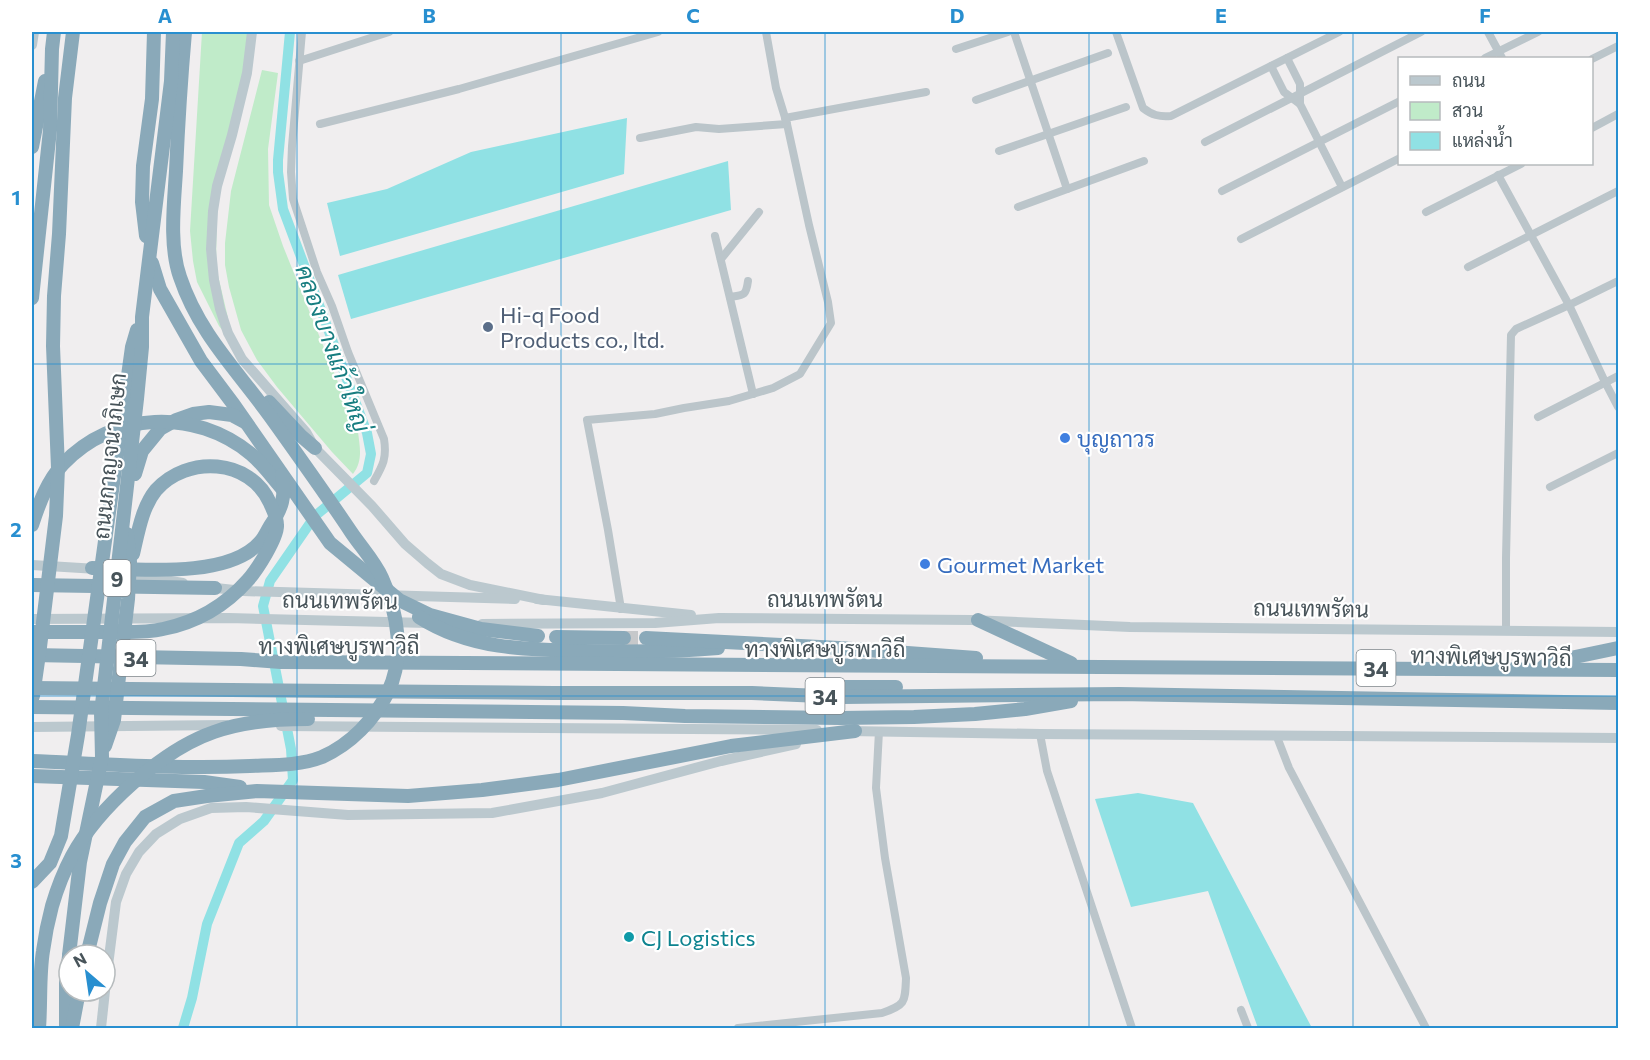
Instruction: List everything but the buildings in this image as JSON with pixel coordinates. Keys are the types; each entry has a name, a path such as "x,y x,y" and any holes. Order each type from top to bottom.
{"highway":[{"path":"32,298 50,130 52,32"},
{"path":"32,126 52,32"},
{"name":"ถนนกาญจนาภิเษก","path":"32,705 56,516 58,468 53,346 54,296 65,98 73,32"},
{"path":"154,32 152,99 143,166 142,202 146,239 160,289 201,361 330,543"},
{"name":"ถนนกาญจนาภิเษก","path":"70,943 80,862 102,757 101,713 137,399 142,317 171,81 173,32"},
{"path":"32,761 216,768 276,765 320,758 344,745 366,725 381,707 393,681 399,644 394,614 382,576 270,416 210,339 188,299 178,273 175,254 174,198 185,32"},
{"path":"32,147 52,49"},
{"path":"32,882 50,862 61,836 81,713 132,347 142,317"},
{"path":"210,339 315,448"},
{"path":"92,568 181,569 208,567 228,562 243,554 260,542 279,514 284,484 280,463 272,446 256,428 232,415 208,412 185,417 160,429 142,451 126,522 130,562 128,598 114,720 102,757"},
{"path":"32,525 41,498 51,481 63,464 84,447 104,434 127,425 158,421 183,423 218,433 252,454 330,543 420,618 438,628 477,642 515,649 622,652 711,649 753,643"},
{"path":"32,632 162,630 196,620 224,604 257,570 278,526 266,493 250,478 221,466 204,465 186,469 170,478 156,490 148,502 130,562"},
{"path":"32,585 215,588"},
{"path":"399,600 430,615 481,629 538,636"},
{"path":"978,620 1077,666"},
{"path":"452,623 506,664"},
{"path":"556,637 624,638"},
{"path":"646,638 920,653 1065,669 1118,672"},
{"path":"1537,669 1551,662 1618,648"},
{"name":"34","path":"32,655 241,659 281,662 1618,670"},
{"name":"ทางพิเศษบูรพาวิถี","path":"32,664 1118,672 1618,679"},
{"name":"ทางพิเศษบูรพาวิถี","path":"32,682 1117,688 1618,695"},
{"name":"34","path":"32,688 752,693 844,697 1119,694 1618,703"},
{"path":"32,705 840,718 975,714 1025,709 1067,702 1117,688"},
{"path":"39,1029 42,952 52,906 72,855 96,820 131,785 160,760 189,742 214,731 271,720 623,722 685,716"},
{"path":"32,776 204,782 257,790 408,796 482,790 558,780 731,746 855,731"},
{"path":"90,943 99,903 113,864 125,842 145,817 174,801 257,790"},
{"name":"ถนนกาญจนาภิเษก","path":"66,1003 66,1029"},
{"path":"72,1029 77,1003"}],"main road":[{"path":"32,45 34,32"},
{"path":"252,32 248,73 217,186 211,249 220,309 228,333 242,359 306,432 315,448 372,506 405,544 441,574 470,585 544,600 719,618"},
{"path":"32,565 92,568 243,591 544,600"},
{"name":"ถนนเทพรัตน","path":"32,619 229,618 452,623 656,623 719,618 978,620 1130,627 1618,632"},
{"name":"34","path":"32,727 316,726 1618,738"},
{"path":"111,943 116,902 126,874 139,852 156,834 180,819 211,808 246,807 348,815 441,815 501,811 602,793 721,761 855,731"},
{"path":"100,1029 103,1003"}],"street":[{"path":"302,32 292,146 291,190 317,272 384,439 385,458 374,481"},
{"path":"299,61 388,32"},
{"path":"320,124 459,89 657,32"},
{"path":"621,609 587,420 656,414 729,401 773,388 800,374 831,323 786,121 776,88 766,32"},
{"path":"956,49 1008,32"},
{"path":"1014,32 1067,189"},
{"path":"1116,32 1143,108 1159,117 1171,116 1339,32"},
{"path":"1205,142 1421,32"},
{"path":"1488,32 1500,55 1538,32"},
{"path":"1593,58 1618,45"},
{"path":"976,100 1108,53"},
{"path":"1287,58 1300,84 1300,104"},
{"path":"1271,66 1284,92 1300,104 1342,187"},
{"path":"640,138 696,127 719,129 786,121 926,92"},
{"path":"1222,190 1398,102"},
{"path":"999,151 1126,107"},
{"path":"1593,127 1618,114"},
{"path":"1241,239 1398,159"},
{"path":"1018,207 1144,161"},
{"path":"1426,212 1519,165"},
{"path":"1498,175 1569,306 1618,407"},
{"path":"1468,267 1618,191"},
{"path":"721,259 759,212"},
{"path":"715,236 753,394"},
{"path":"1506,632 1510,335 1516,328 1569,306 1618,280"},
{"path":"730,297 745,293 748,281"},
{"path":"1538,417 1618,376"},
{"path":"1550,487 1618,453"},
{"path":"738,1029 882,1013 898,1008 905,998 906,978 885,858 876,788 879,731"},
{"path":"1040,734 1047,771 1132,1029"},
{"path":"1277,736 1289,768 1426,1029"},
{"path":"1240,1010 1248,1029"}],"green space":[{"path":"202,32 256,32 217,207 216,267 228,318 223,331 197,282 190,231"},
{"path":"262,70 278,73 268,149 269,205 283,246 358,432 360,459 353,474 277,387 257,360 241,330 229,287 225,265 225,243 231,191"}],"water":[{"path":"627,118 624,174 340,256 327,203 387,189 471,152"},
{"path":"728,161 731,210 351,319 338,275"},
{"path":"1138,793 1193,803 1312,1028 1258,1028 1208,891 1131,907 1095,799"}],"waterway":[{"name":"คลองบางแก้วใหญ่","path":"183,1028 192,998 207,924 239,843 264,821 293,780 291,749 263,606 270,581 315,516 367,473 371,454 367,433 283,209 278,160 290,32"}],"tunnel":[{"path":"624,638 646,638"}],"place":[{"name":"Hi-q Food Products co., ltd.","path":"488,327"},
{"name":"บุญถาวร","path":"1065,438"},
{"name":"Gourmet Market","path":"925,564"},
{"name":"CJ Logistics","path":"629,937"}]}
